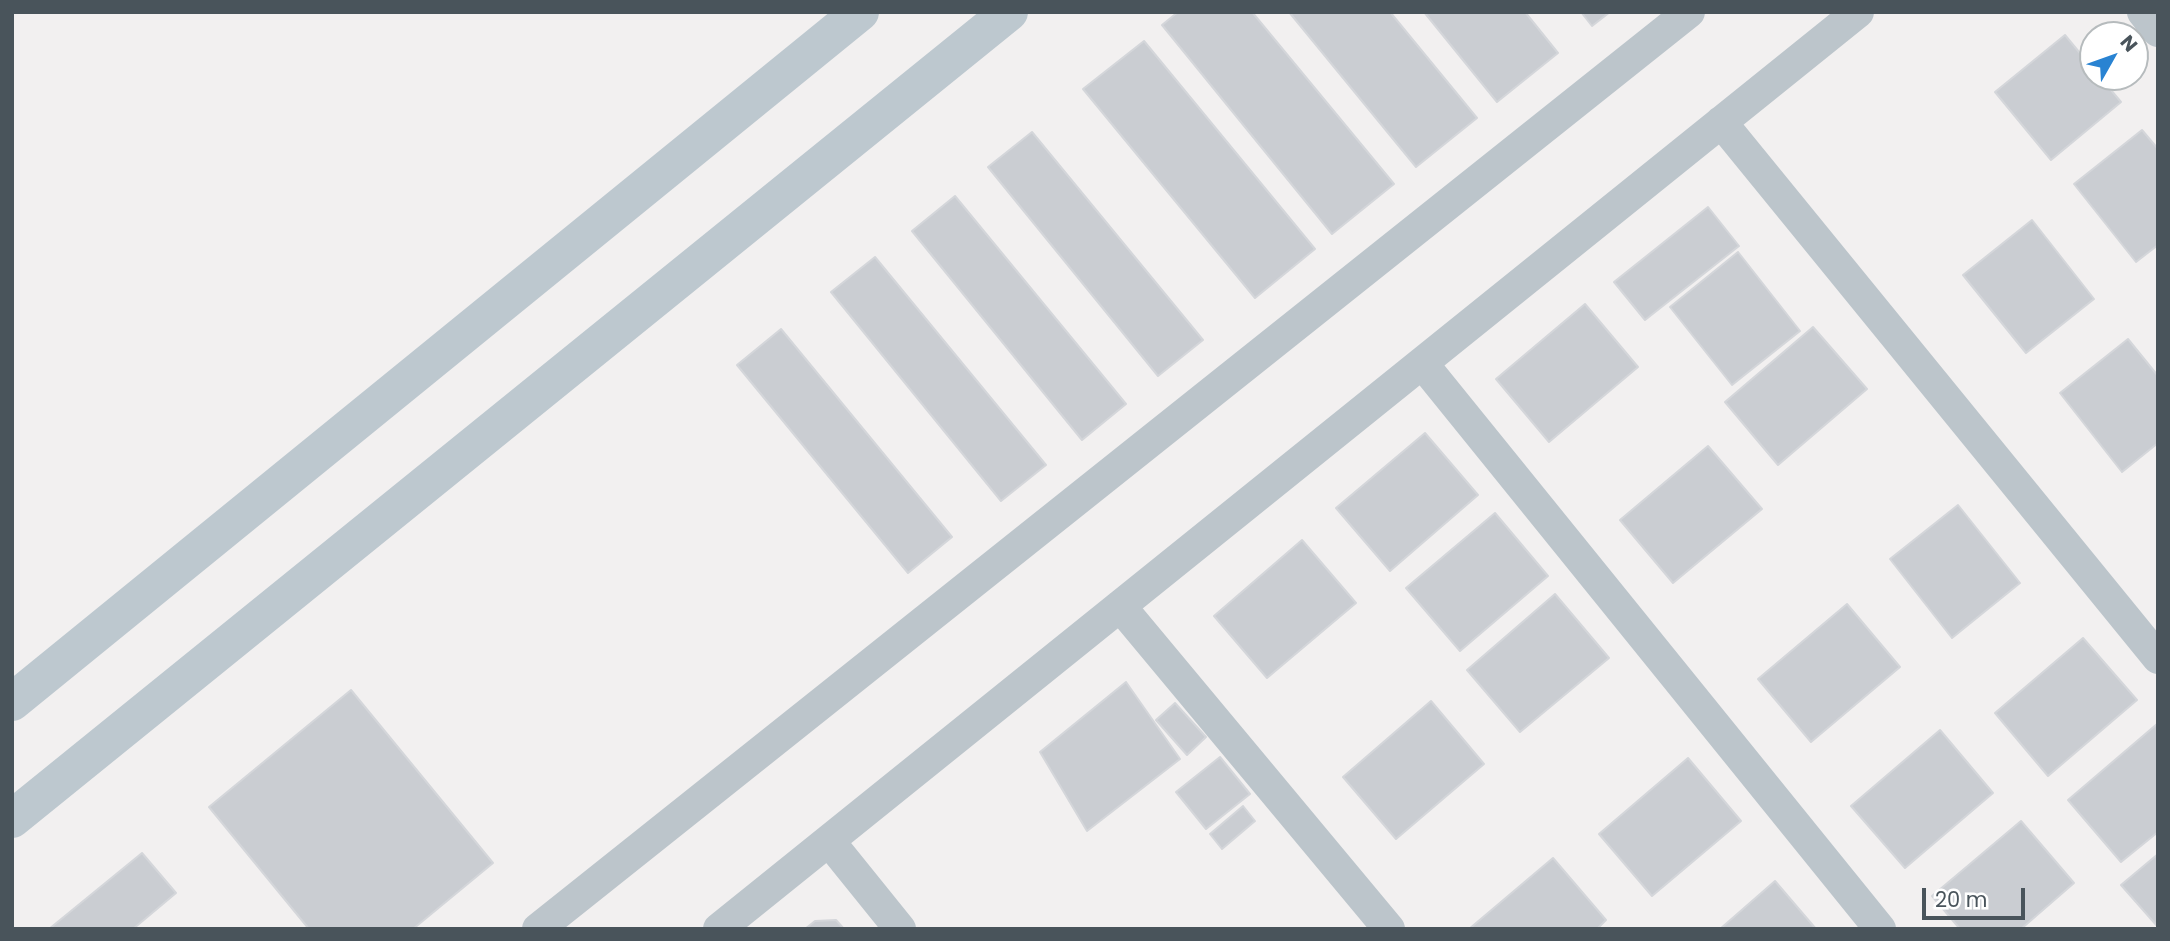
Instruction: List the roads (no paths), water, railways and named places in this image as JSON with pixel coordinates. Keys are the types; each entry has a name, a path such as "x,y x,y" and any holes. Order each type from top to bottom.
{"street":[{"path":"12,702 860,12"},
{"path":"12,819 1009,12"},
{"path":"538,929 1689,12"},
{"path":"719,929 1858,12"},
{"path":"2143,12 2158,31"},
{"path":"1721,122 2158,659"},
{"path":"1422,363 1880,929"},
{"path":"1120,606 1389,929"},
{"path":"829,841 900,929"}]}
